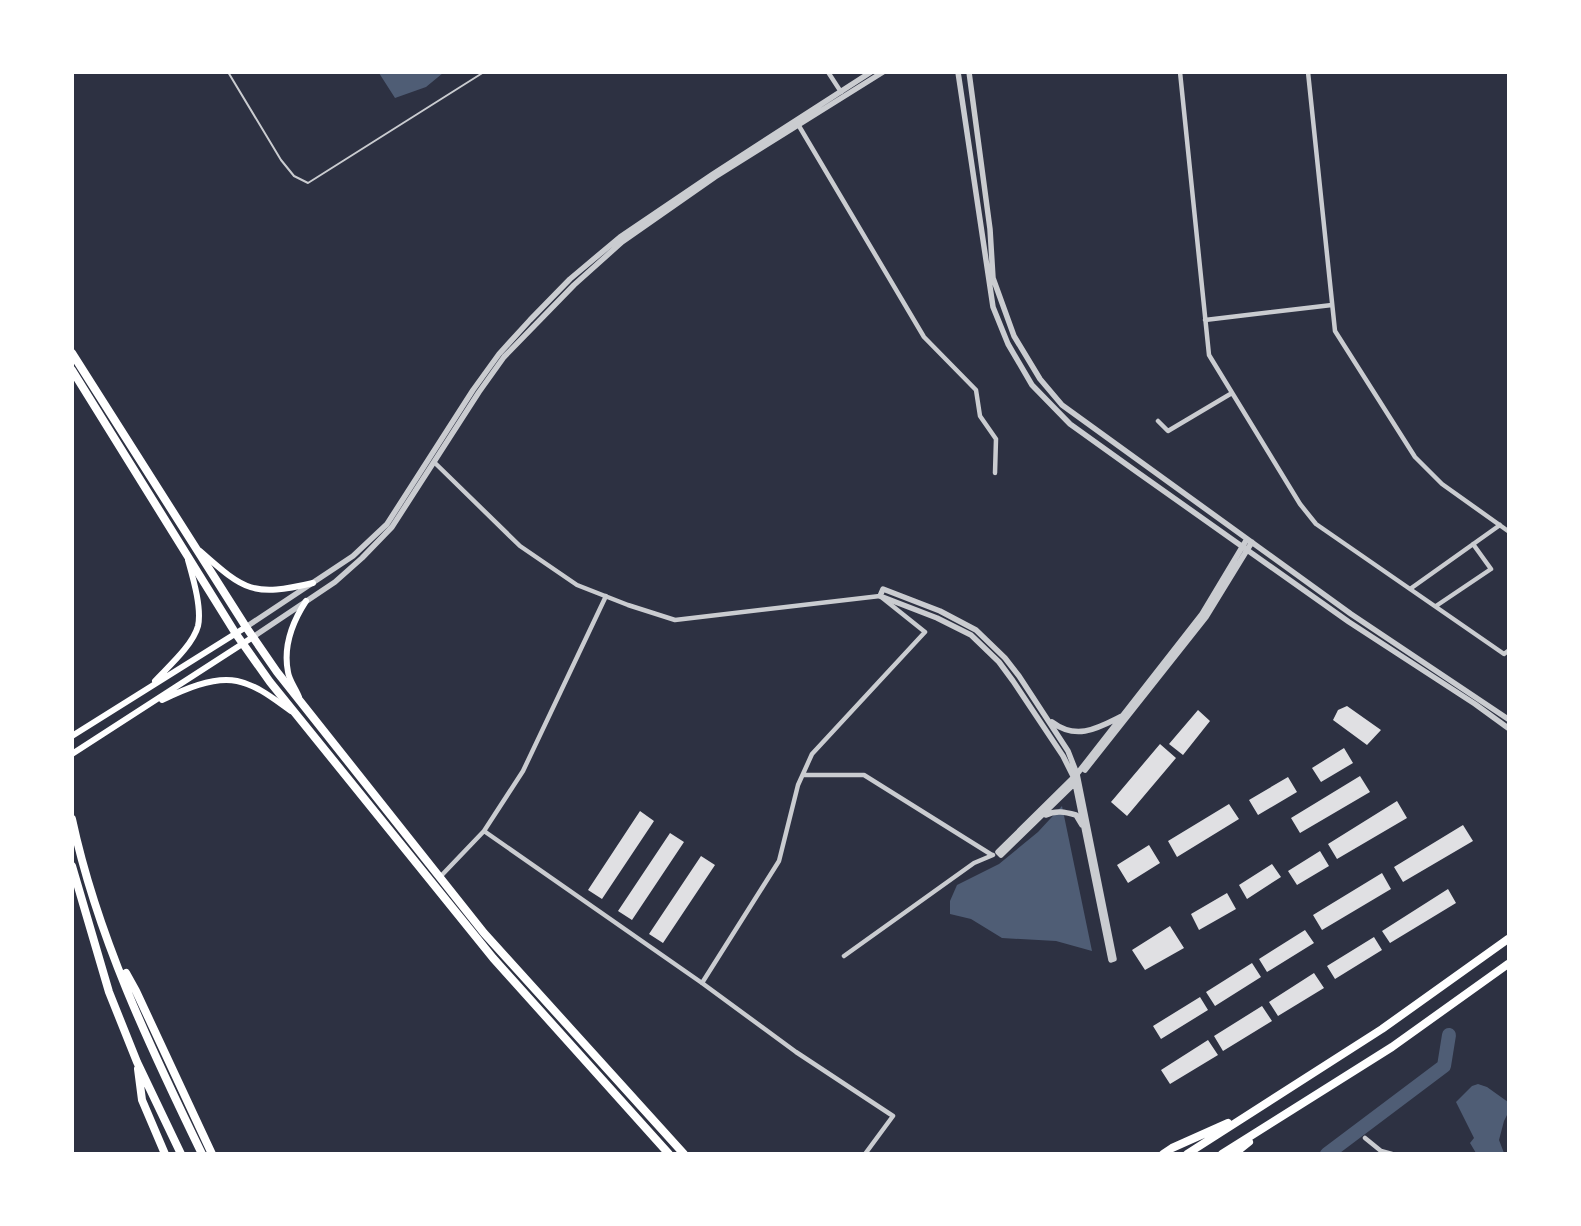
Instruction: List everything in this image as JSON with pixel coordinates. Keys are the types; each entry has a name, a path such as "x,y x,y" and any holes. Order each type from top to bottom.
{"highway":[{"path":"72,353 246,627 277,672 484,932 684,1154"},
{"path":"72,370 236,634 265,675 493,958 669,1154"},
{"path":"72,819 93,894 111,946 155,1057 202,1154"},
{"path":"72,866 109,992 137,1062 181,1154"},
{"path":"1187,1154 1382,1029 1508,938"},
{"path":"111,946 136,991 212,1154"},
{"path":"1222,1154 1392,1047 1508,964"},
{"path":"137,1062 142,1100 166,1154"},
{"path":"1163,1154 1172,1148 1250,1113"},
{"path":"1234,1154 1280,1117"}],"main road":[{"path":"195,546 225,573 240,583 254,589 287,589 313,583"},
{"path":"148,688 179,655 191,640 198,626 196,588 185,552"},
{"path":"303,705 288,673 288,647 292,626 306,601"},
{"path":"76,734 246,627"},
{"path":"72,754 253,637"},
{"path":"134,714 168,697 218,681 236,681 252,686 295,714"}],"street":[{"path":"828,72 841,92"},
{"path":"246,627 353,556 387,524 473,390 499,354 570,279 620,237 713,174 871,72"},
{"path":"253,637 342,576 392,527 479,392 504,357 574,285 622,242 715,177 883,72"},
{"path":"958,72 993,307 1008,344 1032,385 1070,424 1349,622 1475,704 1508,728"},
{"path":"969,72 990,229 993,278 1014,336 1040,378 1062,404 1351,614 1508,719"},
{"path":"1180,72 1209,355 1300,504 1316,524 1504,654 1508,651"},
{"path":"1308,72 1335,331 1415,457 1442,484 1508,531"},
{"path":"799,126 924,337 976,390 980,416 996,439 996,473"},
{"path":"1205,320 1332,305"},
{"path":"1158,421 1168,431 1232,393"},
{"path":"434,462 520,546 577,585 675,620 880,596 937,618 971,635 999,662 1013,681 1063,756 1076,779 1111,960 1114,959 1076,779 1068,751 1010,664 976,630 940,611 883,589 880,596"},
{"path":"1410,589 1500,525"},
{"path":"844,956 974,863 995,854 1076,779 1202,614 1250,540"},
{"path":"1436,606 1491,569 1473,544"},
{"path":"802,775 864,775 995,854 1001,855 1076,779 1206,616 1245,548"},
{"path":"440,877 484,831 523,771 606,596"},
{"path":"702,983 779,861 798,785 812,754 925,632 880,596"},
{"path":"1047,719 1060,728 1083,732 1097,729 1124,714"},
{"path":"1037,820 1053,811 1067,813 1076,816 1084,828"},
{"path":"484,831 702,983 796,1052 893,1116 866,1154"},
{"path":"1365,1138 1381,1152 1392,1154"}],"lane":[{"path":"228,72 281,160 294,176 308,184 484,72"}],"water":[{"path":"379,73 443,73 426,87 395,98"},
{"path":"1062,806 1092,951 1056,941 1002,938 971,919 950,914 950,901 957,885 999,864 1038,832"},
{"path":"1478,1084 1487,1087 1508,1102 1508,1113 1499,1140 1504,1153 1476,1153 1470,1143 1474,1138 1456,1102 1472,1086"}],"building":[{"path":"1347,706 1381,730 1367,745 1333,720 1338,710"},
{"path":"1198,710 1210,721 1183,755 1169,744"},
{"path":"1160,744 1176,758 1127,816 1111,802"},
{"path":"1344,748 1353,763 1321,782 1312,768"},
{"path":"1360,776 1370,792 1300,833 1291,818"},
{"path":"1288,777 1297,792 1258,815 1249,800"},
{"path":"1397,801 1407,818 1337,859 1328,844"},
{"path":"1229,804 1239,819 1177,857 1168,841"},
{"path":"640,811 654,821 602,899 588,890"},
{"path":"1463,825 1473,841 1403,882 1394,867"},
{"path":"670,833 684,842 632,920 618,911"},
{"path":"1149,845 1160,863 1128,883 1117,865"},
{"path":"1320,851 1329,866 1297,885 1288,871"},
{"path":"701,856 715,865 663,943 649,934"},
{"path":"1272,864 1281,877 1247,899 1239,885"},
{"path":"1382,873 1391,889 1322,930 1313,915"},
{"path":"1448,889 1456,903 1390,943 1382,931"},
{"path":"1227,893 1236,909 1199,930 1191,914"},
{"path":"1170,926 1184,948 1145,970 1132,950"},
{"path":"1305,930 1314,943 1267,972 1259,959"},
{"path":"1374,937 1382,950 1335,979 1327,966"},
{"path":"1252,963 1261,977 1215,1006 1206,992"},
{"path":"1314,973 1324,988 1278,1016 1269,1002"},
{"path":"1200,997 1208,1010 1161,1039 1153,1026"},
{"path":"1262,1006 1272,1021 1223,1051 1214,1036"},
{"path":"1208,1040 1218,1055 1170,1084 1161,1070"}],"waterway":[{"path":"1327,1154 1444,1066 1449,1035"}]}
